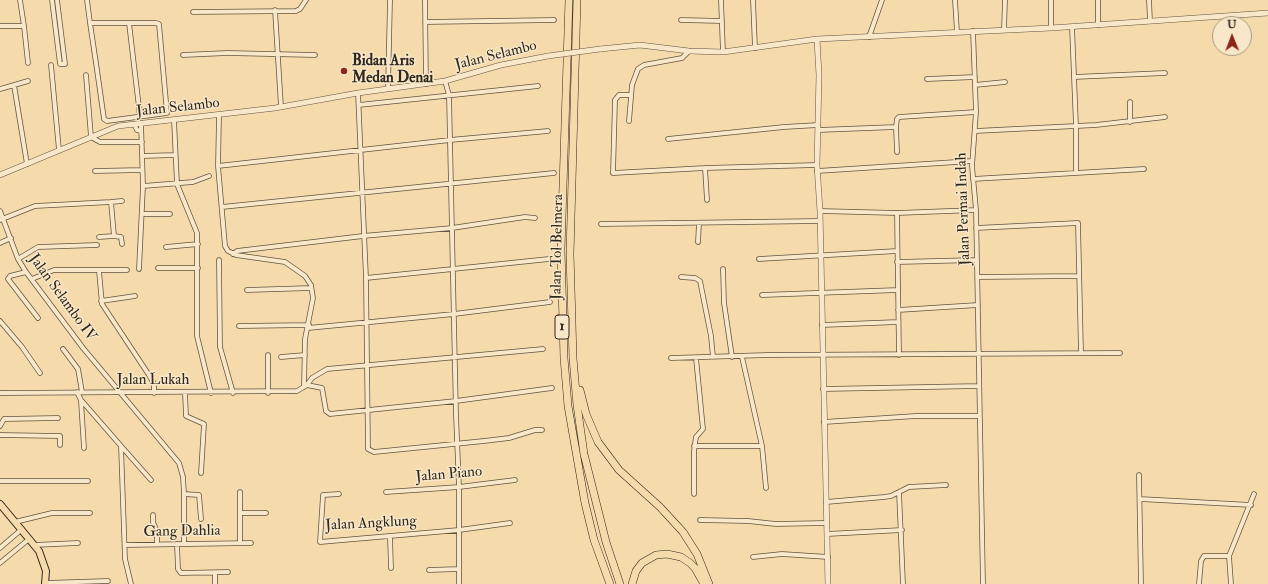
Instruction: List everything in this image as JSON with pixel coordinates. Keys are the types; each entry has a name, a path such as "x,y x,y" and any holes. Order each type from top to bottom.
{"highway":[{"name":"Jalan Tol Belmera","path":"569,0 561,248 564,358 568,406 585,503 600,558 610,584"},
{"name":"Jalan Tol Belmera","path":"577,0 570,254 573,358 577,405 584,454 606,542 620,584"},
{"path":"573,358 586,414 598,442 619,470 660,507 683,532 697,554 710,584"},
{"path":"632,584 636,571 642,563 656,555 667,554 681,557 690,563 695,568 704,584"},
{"path":"600,558 606,584"}],"main road":[{"path":"0,504 22,529 44,562 46,571 45,584"}],"street":[{"path":"20,0 28,63"},
{"path":"52,0 60,64 65,64 57,0"},
{"path":"87,0 90,23 104,119 107,121 165,114 168,111 160,26 156,22 90,23"},
{"path":"194,12 298,10 306,0"},
{"path":"388,89 390,0"},
{"path":"425,0 426,84"},
{"path":"721,0 723,52"},
{"path":"753,0 755,48"},
{"path":"869,37 882,0"},
{"path":"955,0 957,32"},
{"path":"1004,0 1004,30"},
{"path":"1051,0 1051,28"},
{"path":"1098,0 1098,25"},
{"path":"1149,0 1150,21"},
{"path":"275,10 281,107"},
{"name":"Jalan Selambo","path":"0,175 118,126 219,116 281,107 358,93 445,81 501,64 600,49 640,45 723,52 817,39 1072,27 1268,13"},
{"path":"425,22 554,20"},
{"path":"681,20 722,21"},
{"path":"55,24 60,22"},
{"path":"129,22 140,116"},
{"path":"0,26 24,26"},
{"path":"1072,27 1076,126 1076,173"},
{"name":"Jalan Permai Indah","path":"973,31 976,112 972,161 976,210 983,584"},
{"path":"817,39 819,75 817,171 820,211 828,584"},
{"path":"629,121 630,95 634,77 638,69 644,65 682,58 690,50"},
{"path":"183,55 315,55"},
{"path":"52,65 59,150"},
{"path":"1074,77 1165,73"},
{"path":"86,75 91,137 100,142 142,142"},
{"path":"926,79 975,77"},
{"path":"0,89 28,81"},
{"path":"445,81 449,95 460,584"},
{"path":"975,85 1005,82"},
{"path":"14,85 27,164"},
{"path":"359,105 538,86"},
{"path":"358,93 362,150 363,236 366,278 369,410 368,449 371,452 457,444 508,438 535,430 542,430"},
{"path":"630,95 619,95 614,100 614,173 705,168 817,165"},
{"path":"1130,102 1130,122"},
{"path":"897,152 897,119 903,116 976,112"},
{"path":"219,116 218,166 224,241 228,251 233,254 285,262 305,276 311,288 313,298 309,326 305,339 304,355 306,386"},
{"path":"975,131 1076,126 1130,122 1166,117"},
{"path":"174,120 174,155 177,184 197,233 197,336 211,393"},
{"path":"139,269 143,186 141,123"},
{"path":"134,124 137,130 141,131"},
{"path":"668,139 784,127 896,127"},
{"path":"218,166 450,140 548,131"},
{"path":"142,156 174,155"},
{"path":"817,171 972,161"},
{"path":"705,168 707,200"},
{"path":"973,180 1144,169"},
{"path":"95,171 142,170"},
{"path":"222,207 554,173"},
{"path":"143,186 193,182 209,176"},
{"path":"1,219 35,206 122,201"},
{"path":"111,202 114,236"},
{"path":"820,211 897,213 976,210"},
{"name":"Jalan Selambo IV","path":"0,211 1,219 11,238 18,259 26,272 119,392 180,463 184,477 184,544"},
{"path":"897,213 899,355"},
{"path":"142,214 170,214"},
{"path":"233,254 237,251 363,236 452,228 525,217 535,218"},
{"path":"601,224 820,221"},
{"path":"976,228 1076,222 1078,225 1081,353"},
{"path":"698,242 699,223"},
{"path":"99,236 121,237 122,244"},
{"path":"0,243 11,238"},
{"path":"166,247 198,244"},
{"path":"18,259 38,247 97,245"},
{"path":"759,259 820,257 897,251"},
{"path":"366,278 548,259"},
{"path":"219,260 220,347 233,393"},
{"path":"897,262 977,260"},
{"path":"158,268 198,268"},
{"path":"723,269 724,303 732,357"},
{"path":"32,279 54,270 127,270"},
{"path":"99,271 101,301 149,375 154,384 154,393"},
{"path":"26,272 10,276 8,279 38,318"},
{"path":"977,277 1079,276"},
{"path":"681,277 695,278 700,281 711,336 713,357"},
{"path":"248,290 311,288"},
{"path":"762,295 898,290"},
{"path":"101,301 135,296"},
{"path":"239,326 309,326 366,322 454,314 550,302"},
{"path":"898,310 978,306"},
{"path":"0,321 22,347 40,373"},
{"path":"822,325 898,322"},
{"path":"306,386 312,378 327,369 543,349"},
{"path":"63,350 78,369 84,448"},
{"path":"671,358 978,353 1120,353"},
{"path":"268,355 268,393"},
{"path":"281,357 304,355"},
{"path":"742,357 762,446 766,488"},
{"path":"694,494 694,446 696,437 703,429 696,358"},
{"path":"306,386 322,388 328,413 456,401 552,388"},
{"name":"Jalan Lukah","path":"0,393 268,393 297,391 306,386"},
{"path":"823,389 979,386"},
{"path":"186,393 186,416 204,424 201,473"},
{"path":"81,400 151,480"},
{"path":"824,422 916,416 979,416"},
{"path":"0,426 4,419 58,418"},
{"path":"0,435 60,436 60,445"},
{"path":"121,446 125,559 131,584"},
{"path":"694,446 762,446"},
{"path":"1138,475 1140,499 1141,584"},
{"name":"Jalan Piano","path":"386,492 459,487 515,480"},
{"path":"0,481 88,481"},
{"path":"826,502 884,497 909,487 946,485"},
{"path":"240,492 240,543"},
{"path":"899,492 902,530 903,584"},
{"path":"184,494 200,495 201,519"},
{"name":"Jalan Angklung","path":"339,494 322,495 320,542 390,537 510,523"},
{"path":"1231,584 1229,556 1254,494"},
{"path":"1140,499 1250,505"},
{"path":"15,522 52,513 90,513"},
{"path":"240,513 266,513"},
{"path":"153,515 153,522 157,532 157,544"},
{"path":"700,520 748,521 776,524 826,523"},
{"path":"0,548 22,529"},
{"path":"827,534 902,530"},
{"path":"390,537 391,568"},
{"path":"0,563 29,539"},
{"path":"34,545 78,543"},
{"name":"Gang Dahlia","path":"125,545 251,543"},
{"path":"177,544 179,571 181,573 228,572"},
{"path":"753,557 782,554 828,557"},
{"path":"1199,584 1201,561 1204,556 1229,556"},
{"path":"429,570 459,569"},
{"path":"215,573 215,584"},
{"path":"45,584 108,581"}],"place":[{"name":"Bidan Aris Medan Denai","path":"344,71"}]}
